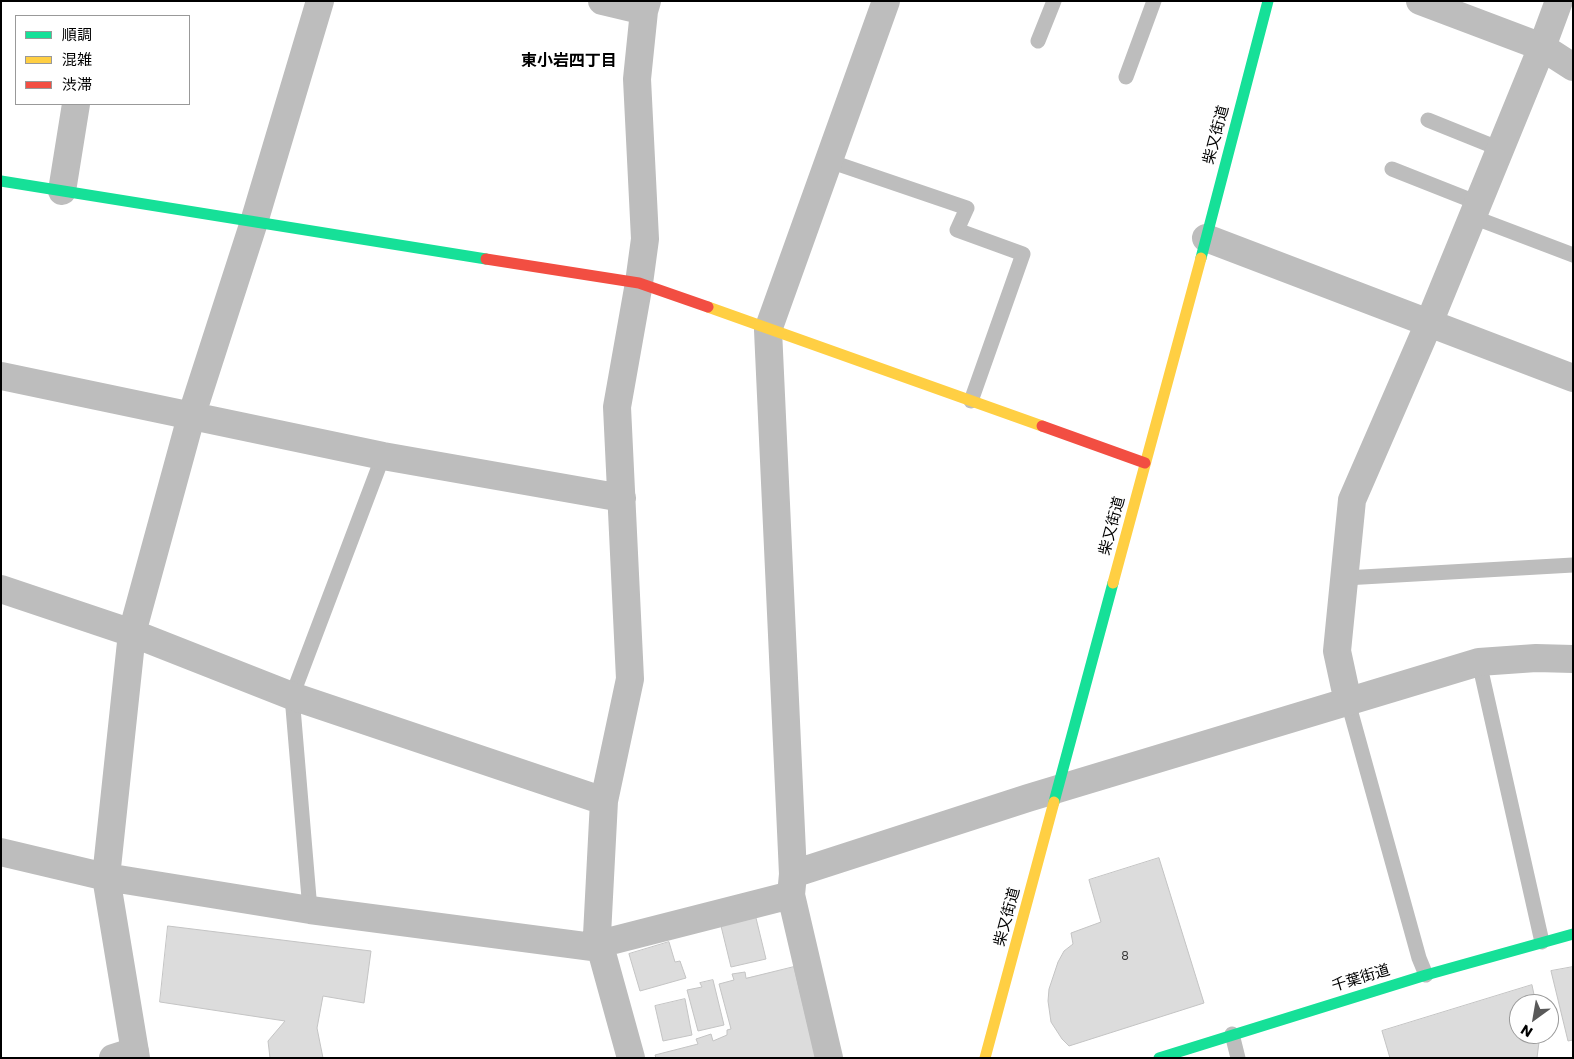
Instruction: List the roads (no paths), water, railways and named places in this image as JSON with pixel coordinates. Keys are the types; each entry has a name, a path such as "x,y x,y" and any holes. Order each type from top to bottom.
{"main road":[{"name":"柴又街道","path":"985,1058 1268,1"},
{"path":"1,181 639,283 1145,463"},
{"name":"千葉街道","path":"1159,1058 1426,975 1573,934"}],"street":[{"path":"128,1055 106,877 132,633 191,416 254,222 320,1"},
{"path":"602,1 645,6 637,79 645,239 617,407 630,679 604,801 597,935 630,1058"},
{"path":"829,1058 792,884 768,330 886,1"},
{"path":"1420,1 1542,47 1573,67"},
{"path":"1348,702 1337,651 1352,500 1476,210 1559,1"},
{"path":"62,191 76,105"},
{"path":"1206,238 1573,378"},
{"path":"1,376 383,456 622,498"},
{"path":"1,589 132,633 292,696 604,801"},
{"path":"1,852 106,877 310,910 600,946 792,884 1057,789 1479,662 1536,658 1573,659"}],"lane":[{"path":"1038,41 1054,1"},
{"path":"1126,78 1154,1"},
{"path":"1428,120 1500,149"},
{"path":"829,161 967,208 956,230 1023,254 971,401"},
{"path":"1392,169 1573,255"},
{"path":"310,910 292,696 383,456"},
{"path":"1345,578 1573,565"},
{"path":"1479,662 1542,942"},
{"path":"1348,702 1419,958 1426,975"},
{"path":"1232,1034 1238,1058"}],"district":[{"name":"東小岩四丁目","path":"569,62"}]}
